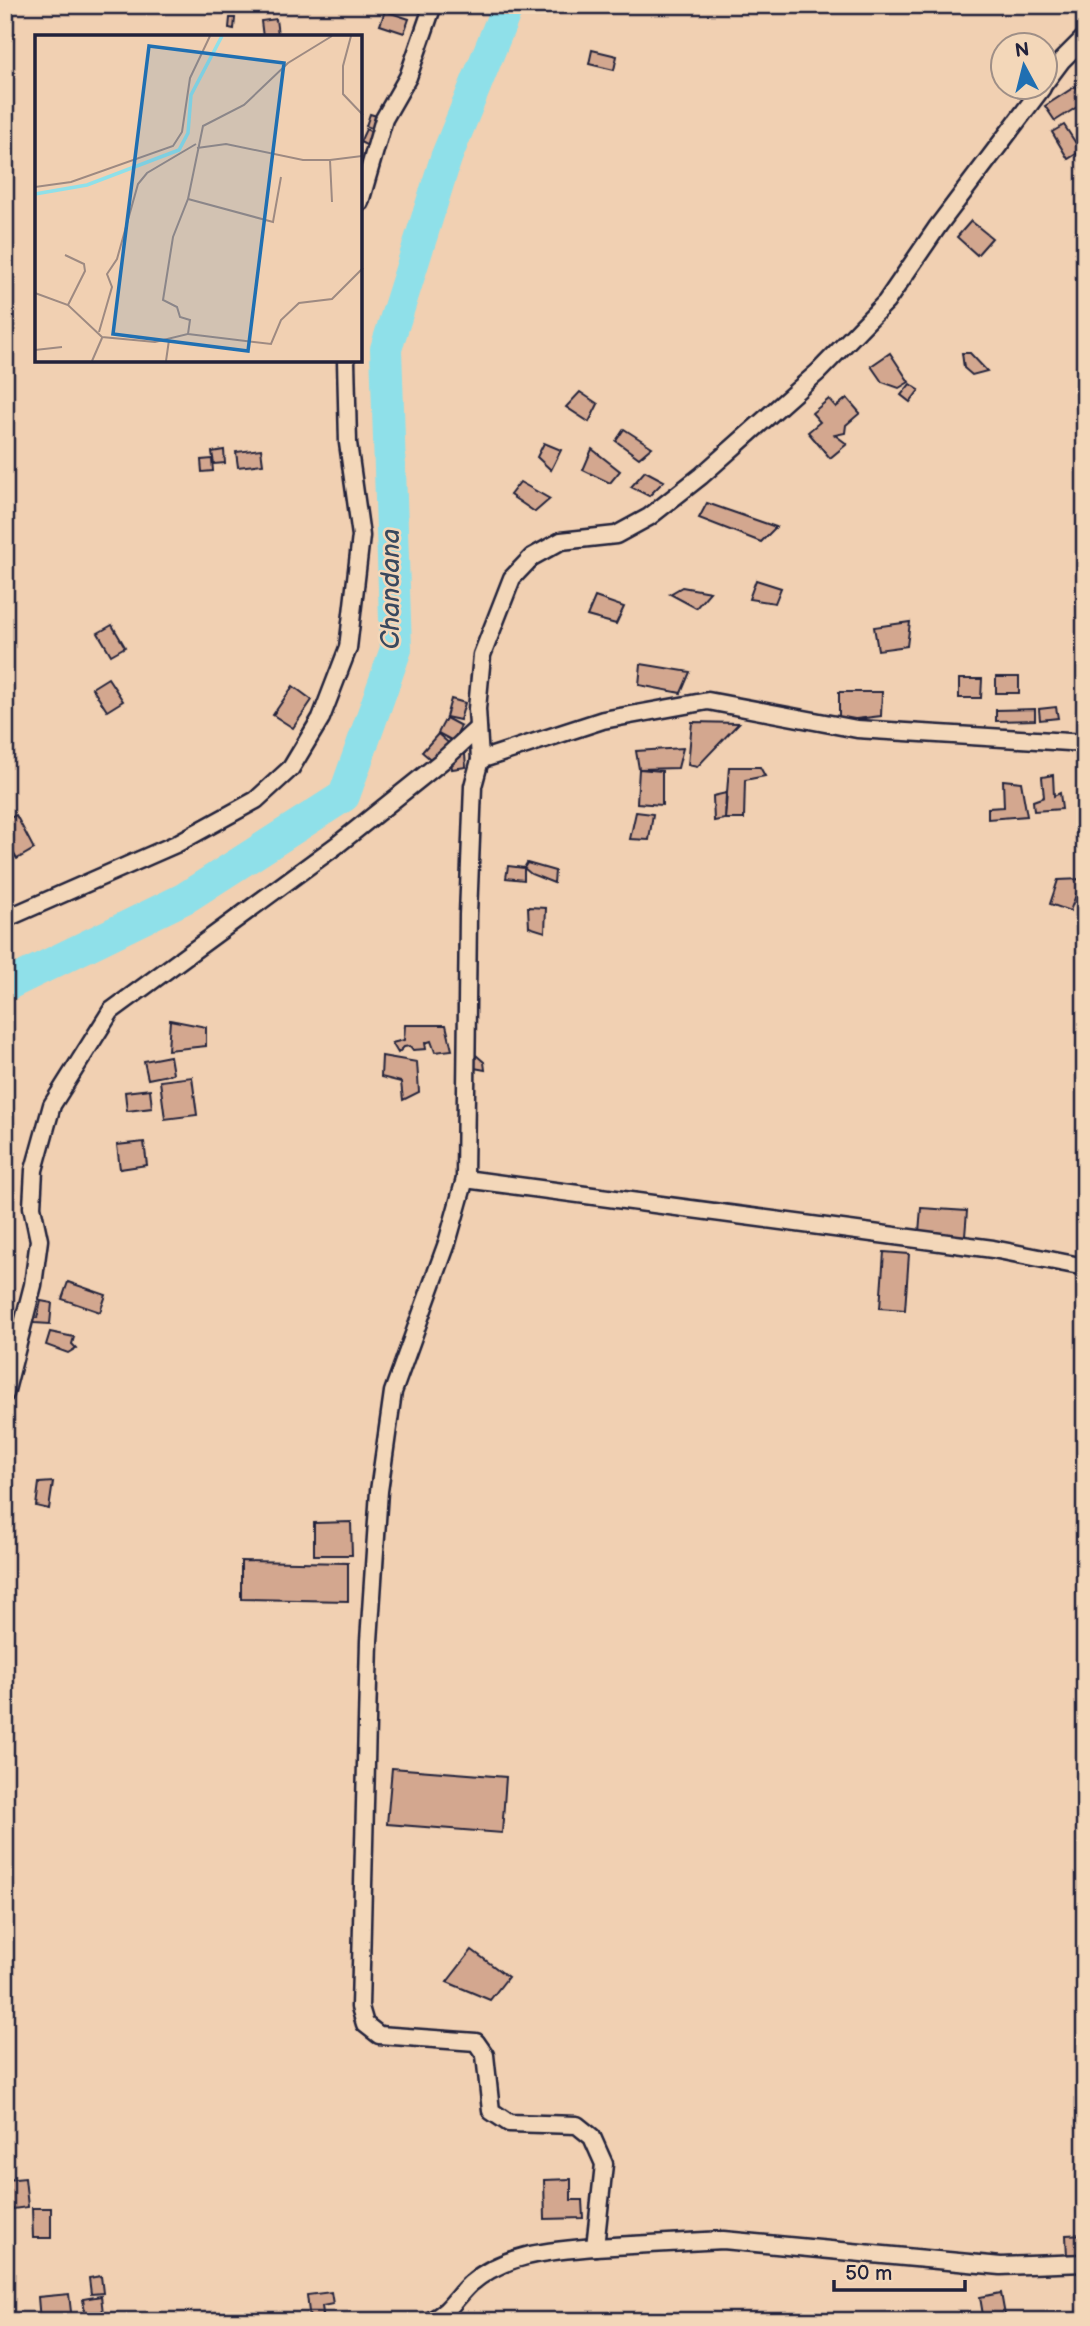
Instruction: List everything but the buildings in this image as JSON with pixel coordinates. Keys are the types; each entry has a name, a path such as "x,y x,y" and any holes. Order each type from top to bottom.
{"street":[{"path":"362,195 384,120 408,77 433,5"},
{"path":"1058,65 1085,37"},
{"path":"595,2247 604,2164 592,2137 577,2125 509,2123 491,2111 485,2055 476,2042 379,2035 365,2024 360,2007 369,1640 379,1491 393,1392 447,1243 465,1180 468,915 473,786 480,760 477,709 482,655 512,578 532,557 561,541 616,535 649,517 701,476 818,372 886,302 1031,102"},
{"path":"5,919 176,844 256,800 291,768 321,718 348,648 361,537 348,443 346,362"},
{"path":"480,760 603,720 708,702 857,729 1085,743"},
{"path":"5,1394 33,1285 39,1240 32,1206 34,1170 52,1105 111,1011 337,845 442,761 478,728"},
{"path":"465,1180 993,1249 1085,1268"},
{"path":"439,2319 471,2284 501,2263 542,2252 595,2247 723,2240 1001,2266 1085,2263"}],"waterway":[{"name":"Chandana","path":"5,986 185,898 344,796 396,649 386,349 446,158 508,5"}]}
